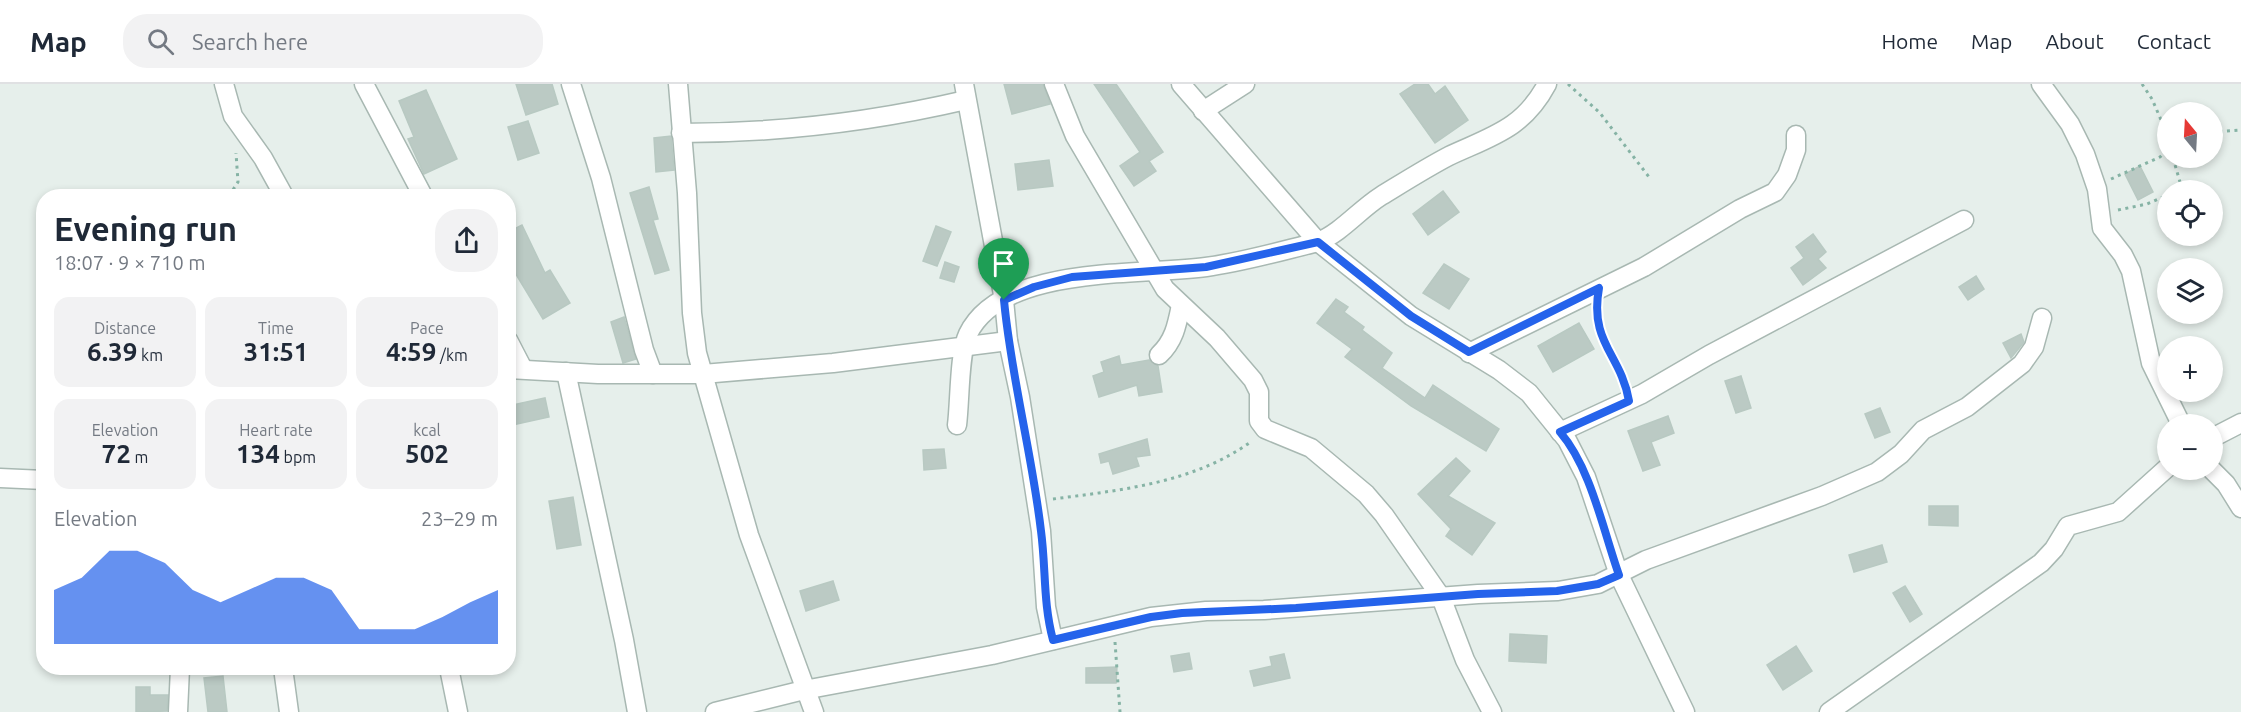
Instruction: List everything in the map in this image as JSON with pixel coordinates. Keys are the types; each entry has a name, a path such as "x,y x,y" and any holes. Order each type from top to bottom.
{"street":[{"path":"224,84 233,116 263,158 280,189"},
{"path":"364,84 419,189"},
{"path":"571,84 601,178 644,350 653,374"},
{"path":"678,84 687,193 692,313 703,374 720,428 737,497 804,690 814,712"},
{"path":"1054,84 1075,136 1165,289 1217,338 1253,380 1259,392 1259,421 1265,429 1277,436 1304,443 1366,494 1413,554 1440,597 1465,660 1492,712"},
{"path":"1181,84 1318,242 1411,316 1499,370 1529,393 1572,447 1586,477 1619,575 1685,712"},
{"path":"1203,111 1245,84"},
{"path":"957,424 968,335 974,326 1004,300 1034,287 1072,277 1226,264 1318,242 1329,237 1364,208 1411,178 1508,129 1530,111 1547,84"},
{"path":"2041,84 2070,124 2095,183 2106,236 2122,255 2131,271 2151,363 2176,414"},
{"path":"681,133 822,125 871,119 965,92 1004,300 1008,341 1037,502 1046,607 1053,640"},
{"path":"1469,352 1657,259 1740,209 1775,192 1787,175 1796,150 1796,135"},
{"path":"1560,432 1629,401 1709,355 1964,220"},
{"path":"1159,355 1169,345 1176,330 1181,305"},
{"path":"716,712 804,690 960,662 1113,625 1198,611 1296,608 1557,591 1598,584 1646,560 1822,496 1883,468 1923,430 1967,407 2022,364 2034,347 2042,318"},
{"path":"516,369 703,374 833,363 1008,341"},
{"path":"566,372 624,640 637,712"},
{"path":"2223,432 2241,423"},
{"path":"1829,712 2040,563 2054,549 2068,526 2118,512 2157,477"},
{"path":"0,478 36,480"},
{"path":"2222,480 2241,508"},
{"path":"178,712 180,675"},
{"path":"284,675 289,712"},
{"path":"450,675 458,712"}],"path":[{"path":"1568,84 1600,113 1649,177"},
{"path":"2142,84 2157,108"},
{"path":"2223,131 2241,130"},
{"path":"234,189 238,182 235,144"},
{"path":"2095,183 2157,158"},
{"path":"2100,215 2157,200"},
{"path":"1599,288 1596,317 1599,334 1624,380 1629,401"},
{"path":"1037,502 1123,490 1192,473 1214,464 1250,442 1265,429"},
{"path":"1113,625 1120,712"}],"building":[{"path":"516,84 552,84 558,104 526,115"},
{"path":"1004,84 1043,84 1050,104 1012,114"},
{"path":"1094,84 1116,84 1163,152 1149,161 1156,171 1134,186 1120,166 1140,152"},
{"path":"1415,84 1428,84 1435,94 1445,86 1468,120 1435,143 1400,94"},
{"path":"426,90 457,159 424,174 408,139 414,137 399,101"},
{"path":"528,121 539,153 518,160 508,127"},
{"path":"671,136 674,170 656,172 654,138"},
{"path":"1049,160 1053,186 1018,190 1015,164"},
{"path":"2140,166 2153,192 2138,200 2125,174"},
{"path":"649,187 658,219 653,220 669,270 655,274 630,193"},
{"path":"1443,191 1459,212 1428,235 1413,214"},
{"path":"522,225 545,273 550,270 570,303 543,319 516,274 516,228"},
{"path":"936,226 951,232 937,266 923,261"},
{"path":"1813,234 1826,252 1818,259 1826,268 1803,285 1791,268 1804,258 1796,247"},
{"path":"945,262 959,267 954,282 940,278"},
{"path":"1444,264 1469,279 1449,309 1423,293"},
{"path":"1976,276 1984,289 1968,300 1959,287"},
{"path":"1336,299 1348,307 1344,312 1364,327 1362,330 1392,353 1382,368 1425,398 1433,385 1499,429 1486,451 1411,406 1345,357 1352,349 1317,323"},
{"path":"624,317 636,359 623,363 611,322"},
{"path":"1579,323 1594,349 1553,372 1538,346"},
{"path":"2021,334 2024,342 2011,358 2003,343"},
{"path":"1119,356 1121,365 1149,360 1158,366 1162,392 1139,396 1137,385 1099,397 1093,376 1104,372 1101,362"},
{"path":"1741,376 1751,408 1736,413 1725,381"},
{"path":"545,398 549,417 516,424 516,404"},
{"path":"1880,408 1890,432 1875,438 1865,414"},
{"path":"1668,416 1674,433 1651,442 1660,465 1643,471 1628,431"},
{"path":"1147,439 1150,455 1136,457 1139,466 1113,474 1109,461 1101,463 1099,454"},
{"path":"944,449 946,468 924,470 923,450"},
{"path":"1456,458 1470,471 1448,496 1495,523 1472,555 1446,536 1451,529 1418,494"},
{"path":"573,497 581,545 557,549 549,501"},
{"path":"1929,506 1958,506 1958,526 1929,525"},
{"path":"1882,545 1887,562 1854,572 1849,555"},
{"path":"833,581 839,600 806,611 800,591"},
{"path":"1905,586 1922,614 1910,622 1893,593"},
{"path":"1510,634 1547,636 1546,663 1509,661"},
{"path":"1796,646 1812,671 1783,690 1767,665"},
{"path":"1189,653 1192,669 1174,672 1171,656"},
{"path":"1284,654 1290,678 1254,686 1250,671 1272,666 1270,657"},
{"path":"1117,667 1116,683 1086,683 1086,668"},
{"path":"223,676 227,712 208,712 204,678"},
{"path":"136,687 150,687 150,695 168,695 167,711 136,712"}],"route":[{"path":"1318,242 1411,316 1469,352 1599,288 1596,317 1599,334 1624,380 1629,401 1560,432 1576,455 1586,477 1619,575 1598,584 1557,591 1182,613 1151,617 1053,640 1044,590 1041,531 1020,398 1008,341 1004,300 1034,287 1072,277 1107,273 1186,270 1259,257 1318,242"}]}
